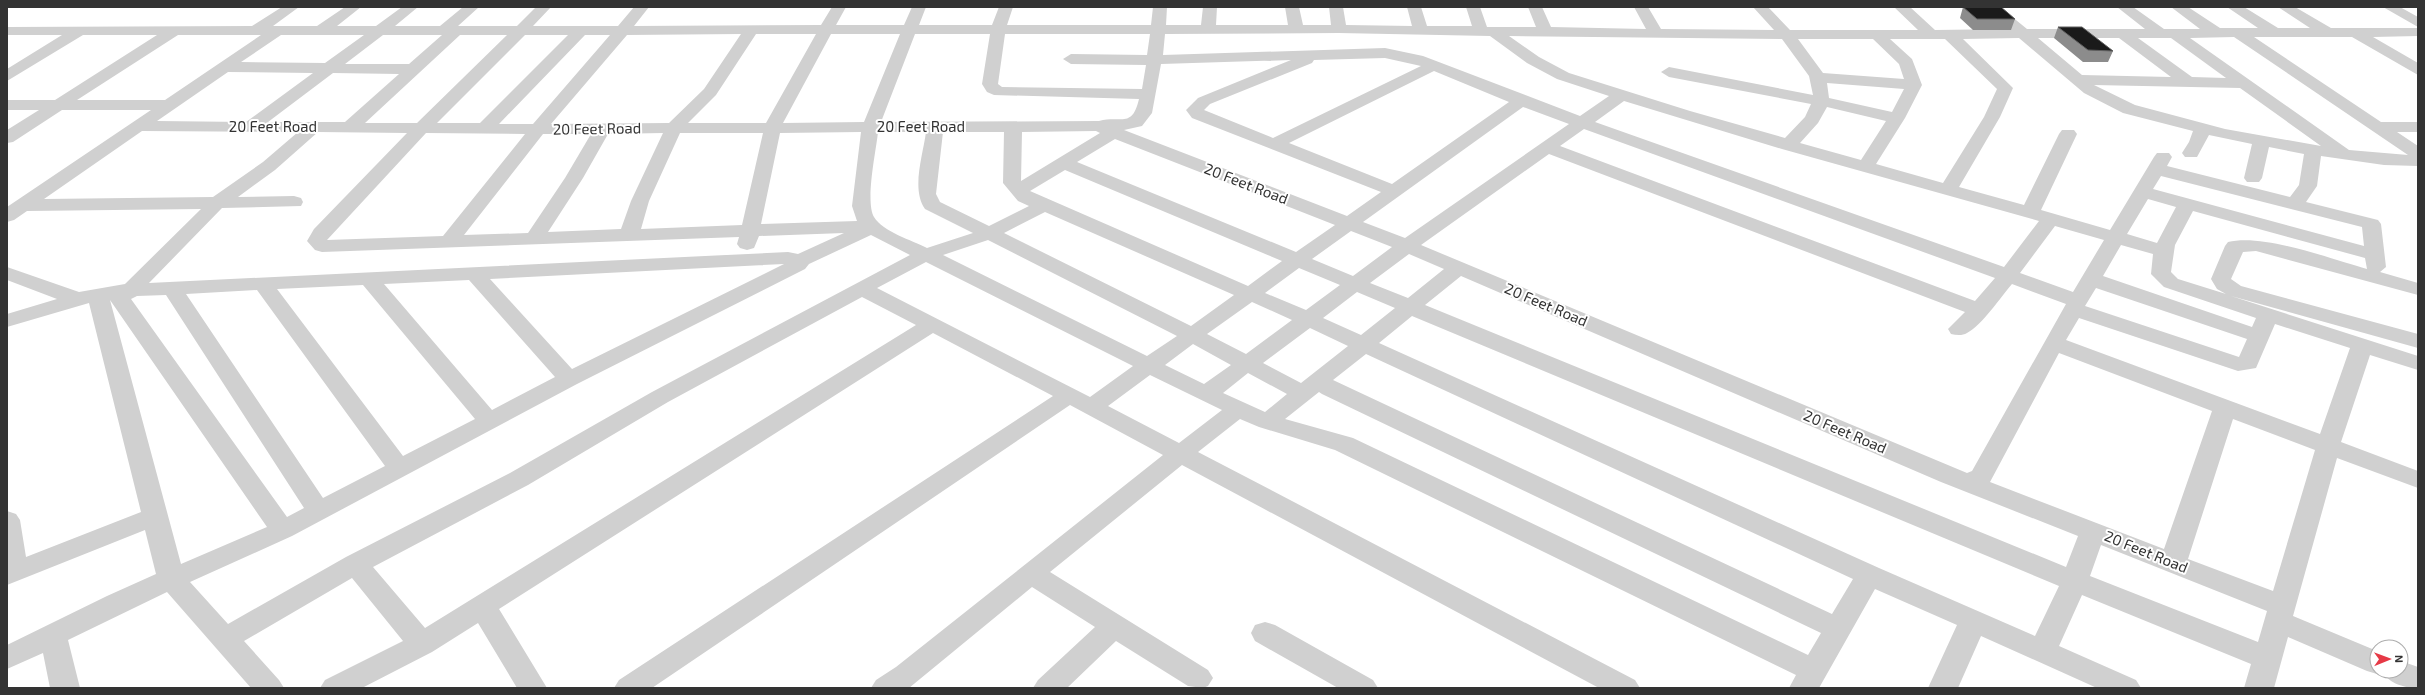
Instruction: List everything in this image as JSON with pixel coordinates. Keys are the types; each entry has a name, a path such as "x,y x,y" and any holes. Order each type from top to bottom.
{"street":[{"path":"255,31 292,7"},
{"path":"320,31 354,7"},
{"path":"250,127 411,7"},
{"path":"349,128 414,69 472,7"},
{"path":"544,7 518,31 422,128 321,233 317,240 322,246 450,240 872,226"},
{"path":"450,240 538,129 642,7"},
{"path":"741,261 751,230 773,126 824,31 839,7"},
{"path":"919,7 870,128 861,206 866,220 878,231 1150,367 1238,409 1267,422 1344,444 1809,679 1869,575"},
{"path":"1006,7 998,30 990,84 993,88 1000,92 1068,76 1153,60 1385,53 1400,55 1433,66 1521,101 2006,275 2075,305 2238,364 2248,363 2268,315"},
{"path":"1018,191 1064,163 1106,129 1138,122 1143,116 1149,94 1160,7"},
{"path":"1208,30 1210,7"},
{"path":"1292,7 1296,29"},
{"path":"1336,7 1339,29"},
{"path":"1414,7 1421,30"},
{"path":"1473,7 1487,31 1547,68 1622,96 1788,145 2164,251"},
{"path":"1535,7 1546,32"},
{"path":"1641,7 1657,34"},
{"path":"1760,7 1809,61 1818,76 1822,91 1821,101 1810,122 1788,145"},
{"path":"1901,7 1932,34"},
{"path":"1991,7 2077,80 2106,99 2129,108 2202,128 2262,141 2344,155 2384,160 2418,161"},
{"path":"2124,7 2246,83 2344,155"},
{"path":"2178,7 2215,32"},
{"path":"2234,7 2274,32"},
{"path":"2284,7 2326,32"},
{"path":"2390,7 2418,23"},
{"path":"7,31 908,31 1339,29 1784,35 2022,32 2411,32 2418,41"},
{"path":"1068,76 1077,30"},
{"path":"7,76 80,31"},
{"path":"7,138 174,31"},
{"path":"7,216 277,31"},
{"path":"484,129 580,31"},
{"path":"629,235 640,201 674,128 710,92 751,31"},
{"path":"2236,32 2418,154"},
{"path":"2354,32 2418,70"},
{"path":"2122,33 2190,83"},
{"path":"1865,167 1897,118 1914,85 1906,62 1876,34"},
{"path":"1948,190 1992,117 2005,88 1949,34"},
{"path":"1320,55 1204,101 1194,110 1198,114 1394,191"},
{"path":"1274,144 1433,66"},
{"path":"225,67 414,69"},
{"path":"1669,72 1821,101 1897,118"},
{"path":"1068,76 1149,94"},
{"path":"1818,76 1914,85"},
{"path":"2077,80 2246,83"},
{"path":"1206,394 1407,246 1622,96"},
{"path":"1092,406 1150,367 1190,335 1521,101"},
{"path":"7,105 169,105"},
{"name":"20 Feet Road","path":"139,126 484,129 602,129 773,126 1106,129 1407,246 1967,482 2173,563 2369,659"},
{"path":"935,127 927,194 932,205 1190,335 1246,365 1311,387 1330,389 1838,629"},
{"path":"1012,127 1012,183 1025,197 1308,319 1869,575 2042,651 2116,686"},
{"path":"2378,127 2418,127"},
{"path":"108,295 217,203 269,166 313,128"},
{"path":"2191,153 2198,142 2202,128"},
{"path":"535,237 574,178 602,129"},
{"path":"2030,213 2068,134"},
{"path":"2253,178 2262,141"},
{"path":"1547,147 1980,310"},
{"path":"2295,203 2308,186 2313,150"},
{"path":"1064,163 1355,285 2075,581 2267,658"},
{"path":"1967,482 1981,477 2053,343 2160,163 2371,224 2375,261 2143,192"},
{"path":"23,205 294,202"},
{"path":"2187,204 2164,251 2161,272 2164,278 2171,283 2418,363"},
{"path":"225,639 355,564 519,479 660,397 861,288 926,254 988,234 1045,206"},
{"path":"1959,329 1980,310 2006,275 2025,255 2050,219"},
{"path":"7,321 108,295 172,288 788,258 800,260 872,226"},
{"path":"2418,289 2257,245 2244,244 2235,246 2221,279 2224,285 2234,290 2418,341"},
{"path":"7,658 172,579 283,530 569,379 798,265 800,260"},
{"path":"1267,422 1458,268"},
{"path":"7,273 108,295 283,530"},
{"path":"474,274 569,379"},
{"path":"368,278 489,421"},
{"path":"2091,279 2259,336"},
{"path":"262,283 399,468"},
{"path":"172,288 319,511"},
{"path":"861,288 1070,394 1344,542 1625,688"},
{"path":"108,295 155,516 172,579 269,688"},
{"path":"335,688 422,644 932,324"},
{"path":"2053,343 2418,480"},
{"path":"2259,688 2328,446 2362,346"},
{"path":"628,688 1070,394"},
{"path":"2173,563 2225,407"},
{"path":"886,688 906,675 1108,510 1238,409"},
{"path":"7,520 11,573 155,516"},
{"path":"2042,651 2075,581 2092,535 2095,532"},
{"path":"355,564 422,644"},
{"path":"1030,574 1198,678"},
{"path":"482,606 532,688"},
{"path":"1942,688 1973,621"},
{"path":"1048,688 1114,626"},
{"path":"1265,634 1358,687"},
{"path":"53,635 65,688"}],"building":[{"path":"1963,7 2001,7 2015,19 1977,19"},
{"path":"2058,27 2082,27 2113,51 2088,50"}]}
